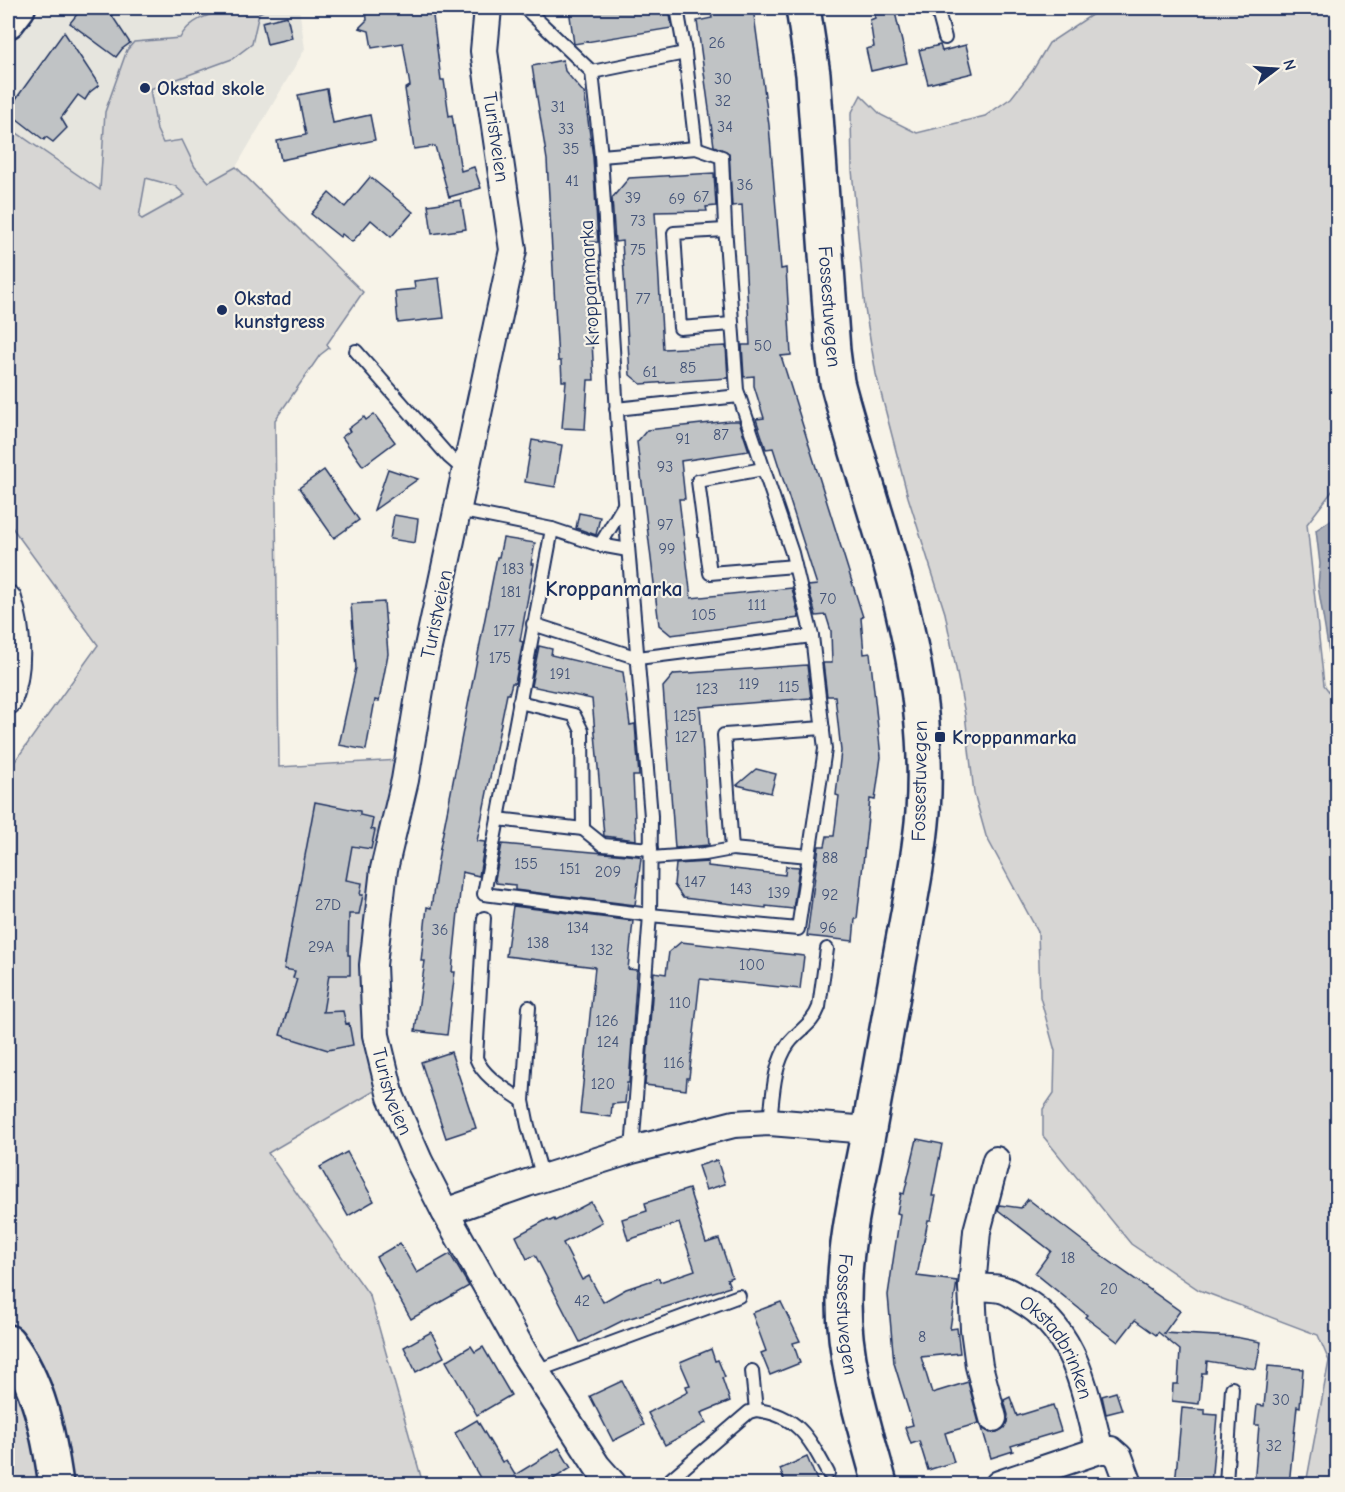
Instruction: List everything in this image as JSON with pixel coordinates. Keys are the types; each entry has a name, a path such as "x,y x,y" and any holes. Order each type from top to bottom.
{"street":[{"path":"8,21 18,8"},
{"name":"Turistveien","path":"488,8 484,51 513,250 424,666 405,780 384,869 373,965 376,1035 391,1096 419,1161 445,1212 536,1371 597,1466 613,1485"},
{"name":"Fossestuvegen","path":"803,8 813,74 837,382 896,580 912,650 920,701 924,759 923,811 915,879 845,1255 846,1346 854,1388 880,1485"},
{"path":"8,599 17,644 12,689 8,701"},
{"path":"445,1212 632,1150 734,1124 770,1122 868,1130"},
{"path":"993,1418 979,1366 972,1287 977,1231 996,1160"},
{"name":"Okstadbrinken","path":"972,1287 1003,1290 1027,1303 1051,1321 1064,1339 1076,1363 1100,1450"},
{"path":"9,1348 35,1392 51,1444 56,1485"},
{"path":"999,1485 1100,1450 1111,1450 1119,1457 1129,1485"}],"lane":[{"path":"525,8 592,72 685,53"},
{"path":"677,8 685,53 696,148"},
{"path":"937,8 945,38"},
{"name":"Kroppanmarka","path":"592,72 601,156 616,409 651,816 650,915 632,1150"},
{"path":"552,529 484,894 650,915 798,929 825,749 823,728 812,636 795,566 739,396 725,230 722,157 696,148 601,156"},
{"path":"725,230 674,233 680,328 732,324"},
{"path":"356,351 449,458 466,472"},
{"path":"616,409 739,396"},
{"path":"763,469 698,481 710,573 795,566"},
{"path":"600,545 624,505"},
{"path":"458,510 552,529 600,545 628,550"},
{"path":"533,624 638,658 812,636"},
{"path":"519,702 574,715 582,731 583,830"},
{"path":"732,849 724,735 823,728"},
{"path":"498,819 583,830 603,846 651,853 705,854 732,849 809,856"},
{"path":"484,918 476,1058 480,1069 523,1101"},
{"path":"770,1122 774,1082 783,1053 790,1042 812,1021 819,1007 827,950"},
{"path":"529,1007 523,1101 543,1178"},
{"path":"536,1371 739,1296"},
{"path":"752,1371 756,1410"},
{"path":"1226,1485 1232,1388"},
{"path":"665,1485 749,1412 756,1410 767,1411 790,1420 806,1434 828,1473"}],"shaded area":[{"name":"Okstad skole","path":"46,8 299,8 305,49 236,167 142,219 8,127 8,43"},
{"path":"234,8 269,8 259,13 252,44 232,59 150,89 157,130 163,143 182,140 195,167 209,182 236,167 363,292 327,344 329,348 320,355 275,420 279,767 417,759 388,901 383,1086 268,1153 370,1296 423,1484 8,1484 8,771 98,645 8,522 8,127 100,190 105,112 127,50 134,42 180,38 196,21","holes":["146,178 175,186 185,195 142,219 139,217"]},
{"path":"1102,8 1337,8 1337,485 1307,524 1324,685 1338,703 1337,1484 1306,1484 1329,1361 1318,1335 1199,1290 1131,1244 1043,1136 1043,1109 1054,1093 1055,1051 1040,997 1038,932 986,836 974,793 965,714 945,613 908,497 876,374 865,309 852,170 851,114 861,95 881,115 917,133 985,116 1011,98 1033,70 1049,43"},
{"path":"1337,516 1337,692 1318,586 1320,564 1316,530"}],"building":[{"path":"82,8 107,8 130,43 116,57 70,23"},
{"path":"366,8 432,8 441,80 444,80 449,116 452,115 461,171 474,167 481,188 449,197 435,146 414,149 405,89 410,86 403,43 372,48 369,31 359,28 367,20"},
{"path":"669,8 672,28 574,44 569,9"},
{"path":"710,8 753,8 769,125 781,269 786,268 791,355 781,356 863,617 861,618 864,654 870,653 881,757 875,800 870,799 853,941 807,936 819,846 825,846 827,836 834,836 839,796 836,795 841,751 835,696 827,696 823,663 832,663 831,631 826,615 816,616 808,586 817,585 773,448 766,449 756,419 764,418 754,386 754,376 744,377 742,345 750,345 742,205 732,206 729,153 714,146 697,21 712,18"},
{"path":"894,8 907,63 871,71 866,49 874,47 870,20 875,18 874,12"},
{"path":"287,16 292,38 267,44 262,22"},
{"path":"64,32 99,85 90,92 85,100 78,95 61,118 67,128 53,142 46,137 44,140 8,110"},
{"path":"940,45 942,51 966,45 973,73 928,84 919,50"},
{"path":"563,60 565,71 584,93 593,157 598,242 587,243 594,380 588,380 585,429 562,428 566,381 562,381 561,361 558,361 547,160 532,66"},
{"path":"327,89 333,123 370,115 375,140 281,160 277,141 306,135 298,95"},
{"path":"714,173 716,206 706,207 707,211 655,212 663,349 726,346 728,378 641,384 630,375 622,241 615,242 612,198 629,178"},
{"path":"370,177 413,212 391,237 371,220 352,242 342,234 340,237 311,214 329,193 345,207"},
{"path":"461,200 466,229 432,234 428,205"},
{"path":"439,278 444,318 398,323 395,291 415,289 414,281"},
{"path":"374,414 395,442 363,466 342,437 350,431 348,429 364,417 366,420"},
{"path":"739,421 749,451 681,461 685,499 679,499 691,598 792,588 799,618 671,635 659,625 637,442 647,430"},
{"path":"532,440 562,445 555,487 525,482"},
{"path":"388,469 418,479 374,510"},
{"path":"324,470 359,520 334,538 299,488"},
{"path":"579,513 600,517 596,535 576,528"},
{"path":"394,515 418,519 415,543 390,539"},
{"path":"503,538 535,543 531,564 534,564 520,641 523,642 515,683 512,683 509,694 507,694 477,841 485,842 479,876 462,872 452,972 455,972 447,1035 415,1031 425,961 421,961 427,907 431,908 440,848 497,557 499,557"},
{"path":"384,602 388,654 379,701 375,700 366,750 339,745 356,668 351,604"},
{"path":"539,646 552,649 551,655 623,672 630,725 635,724 639,776 633,776 636,840 604,836 592,699 531,686"},
{"path":"807,665 811,698 700,707 709,845 675,848 663,687 674,674"},
{"path":"756,769 776,774 771,793 737,785"},
{"path":"315,802 360,811 360,815 373,818 371,829 375,830 371,849 352,846 346,880 362,883 360,895 363,895 359,914 349,914 350,975 329,975 323,1012 343,1011 346,1024 349,1023 353,1045 328,1050 280,1035 297,979 293,978 295,971 284,969"},
{"path":"502,844 638,856 641,858 635,905 515,890 515,885 496,883"},
{"path":"708,862 708,866 785,875 786,866 799,867 793,909 683,898 674,885 676,864"},
{"path":"513,906 633,921 628,969 637,970 629,1083 627,1083 625,1103 612,1104 611,1117 580,1113 595,967 506,956"},
{"path":"681,942 804,956 800,989 700,979 686,1090 645,1085 654,972 666,974 669,952"},
{"path":"451,1052 476,1128 446,1138 421,1062"},
{"path":"917,1139 942,1144 932,1196 936,1196 931,1220 928,1220 917,1276 957,1281 950,1329 957,1328 960,1353 921,1357 932,1393 968,1382 979,1423 945,1433 954,1462 928,1470 919,1441 911,1444 905,1427 913,1425 894,1363 888,1295 900,1214 897,1213 901,1193 904,1194"},
{"path":"347,1152 374,1201 348,1216 320,1167"},
{"path":"717,1160 725,1184 706,1190 698,1166"},
{"path":"689,1189 706,1243 719,1239 732,1277 727,1279 730,1287 624,1320 580,1342 535,1255 527,1259 516,1236 548,1219 555,1221 591,1202 602,1222 563,1243 582,1280 589,1276 603,1302 626,1289 659,1278 660,1282 695,1270 679,1223 628,1240 622,1219 647,1211 645,1203"},
{"path":"1028,1199 1105,1258 1180,1311 1164,1333 1235,1337 1261,1342 1256,1369 1207,1361 1206,1373 1202,1373 1199,1404 1172,1401 1173,1384 1178,1384 1180,1350 1158,1332 1156,1335 1135,1320 1118,1342 1085,1317 1087,1315 1035,1273 1051,1251 998,1210 1000,1205 1021,1208"},
{"path":"400,1243 417,1273 450,1254 469,1286 411,1319 376,1257"},
{"path":"781,1302 800,1341 793,1343 800,1363 770,1375 761,1353 766,1351 752,1313"},
{"path":"431,1332 444,1357 416,1372 404,1347"},
{"path":"471,1346 475,1352 483,1347 511,1395 477,1415 446,1361"},
{"path":"711,1349 725,1377 722,1378 730,1401 701,1413 706,1423 665,1445 648,1413 688,1392 686,1386 690,1385 680,1362"},
{"path":"1268,1366 1303,1369 1289,1485 1254,1485 1259,1425 1255,1425 1257,1405 1264,1406"},
{"path":"622,1381 644,1425 613,1441 590,1396"},
{"path":"1116,1392 1122,1410 1106,1414 1102,1396"},
{"path":"1010,1397 1017,1416 1053,1405 1061,1431 1011,1446 1013,1451 991,1458 982,1428 990,1433 1004,1428 1008,1415 1004,1400"},
{"path":"1182,1408 1205,1410 1205,1414 1217,1415 1211,1485 1175,1485"},
{"path":"477,1420 502,1462 506,1460 515,1475 559,1448 571,1468 544,1485 484,1485 455,1433"},
{"path":"807,1457 819,1485 786,1485 780,1469"}],"place":[{"name":"Okstad skole","path":"145,88"},
{"name":"Okstad kunstgress","path":"222,310"},
{"name":"Kroppanmarka","path":"940,737"}],"district":[{"name":"Kroppanmarka","path":"614,588"}]}
